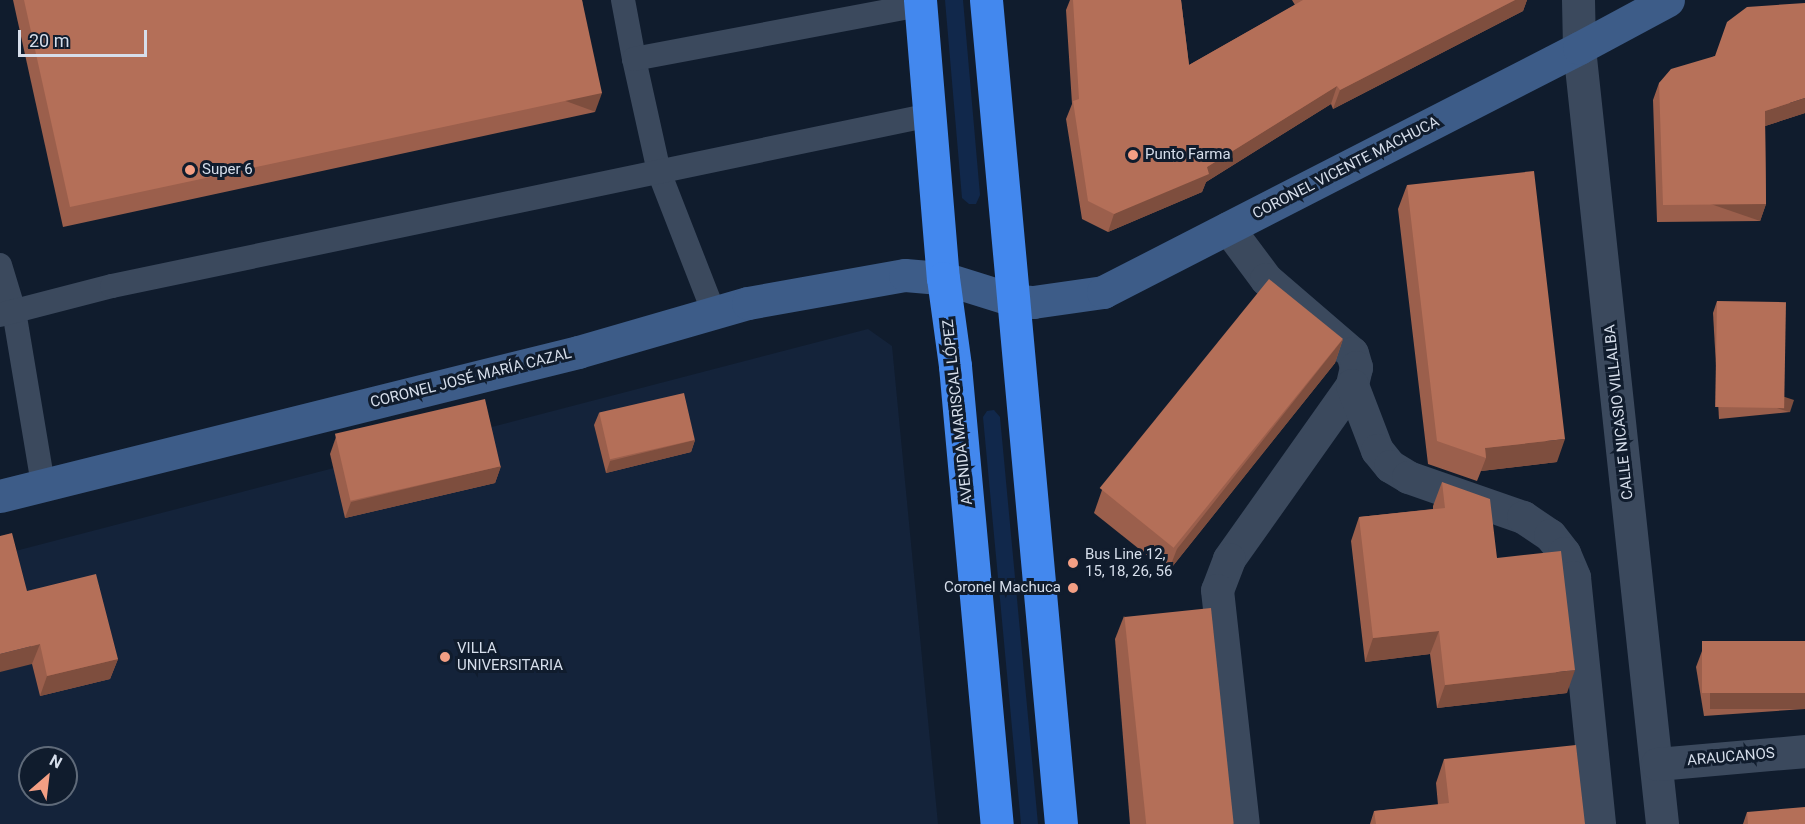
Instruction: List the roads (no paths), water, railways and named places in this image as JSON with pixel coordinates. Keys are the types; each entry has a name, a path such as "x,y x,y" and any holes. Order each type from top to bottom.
{"highway":[{"path":"986,0 1061,824"},
{"name":"AVENIDA MARISCAL LÓPEZ","path":"920,3 943,278 955,366 997,824"}],"street":[{"name":"CALLE NICASIO VILLALBA","path":"1578,0 1579,48 1662,824"},
{"name":"CORONEL VICENTE MACHUCA","path":"943,278 1013,300 1033,302 1103,292 1668,0"},
{"path":"1228,228 1266,279 1352,353 1356,367 1352,385 1229,559 1217,590 1243,824"},
{"name":"CORONEL JOSÉ MARÍA CAZAL","path":"0,496 578,352 748,303 905,275 943,278"},
{"path":"1352,385 1377,450 1390,466 1408,477 1523,517 1550,535 1564,553 1574,577 1599,824"},
{"name":"ARAUCANOS","path":"1657,764 1805,751"}],"lane":[{"path":"624,0 634,59 660,172 714,313"},
{"path":"634,59 920,3"},
{"path":"7,313 123,284 930,115"},
{"path":"0,265 7,313 43,485"}],"place":[{"name":"Punto Farma","path":"1133,155"},
{"name":"Super 6","path":"190,170"},
{"name":"Bus Line 12, 15, 18, 26, 56","path":"1073,563"},
{"name":"Coronel Machuca","path":"1073,588"},
{"name":"VILLA UNIVERSITARIA","path":"445,657"}]}
